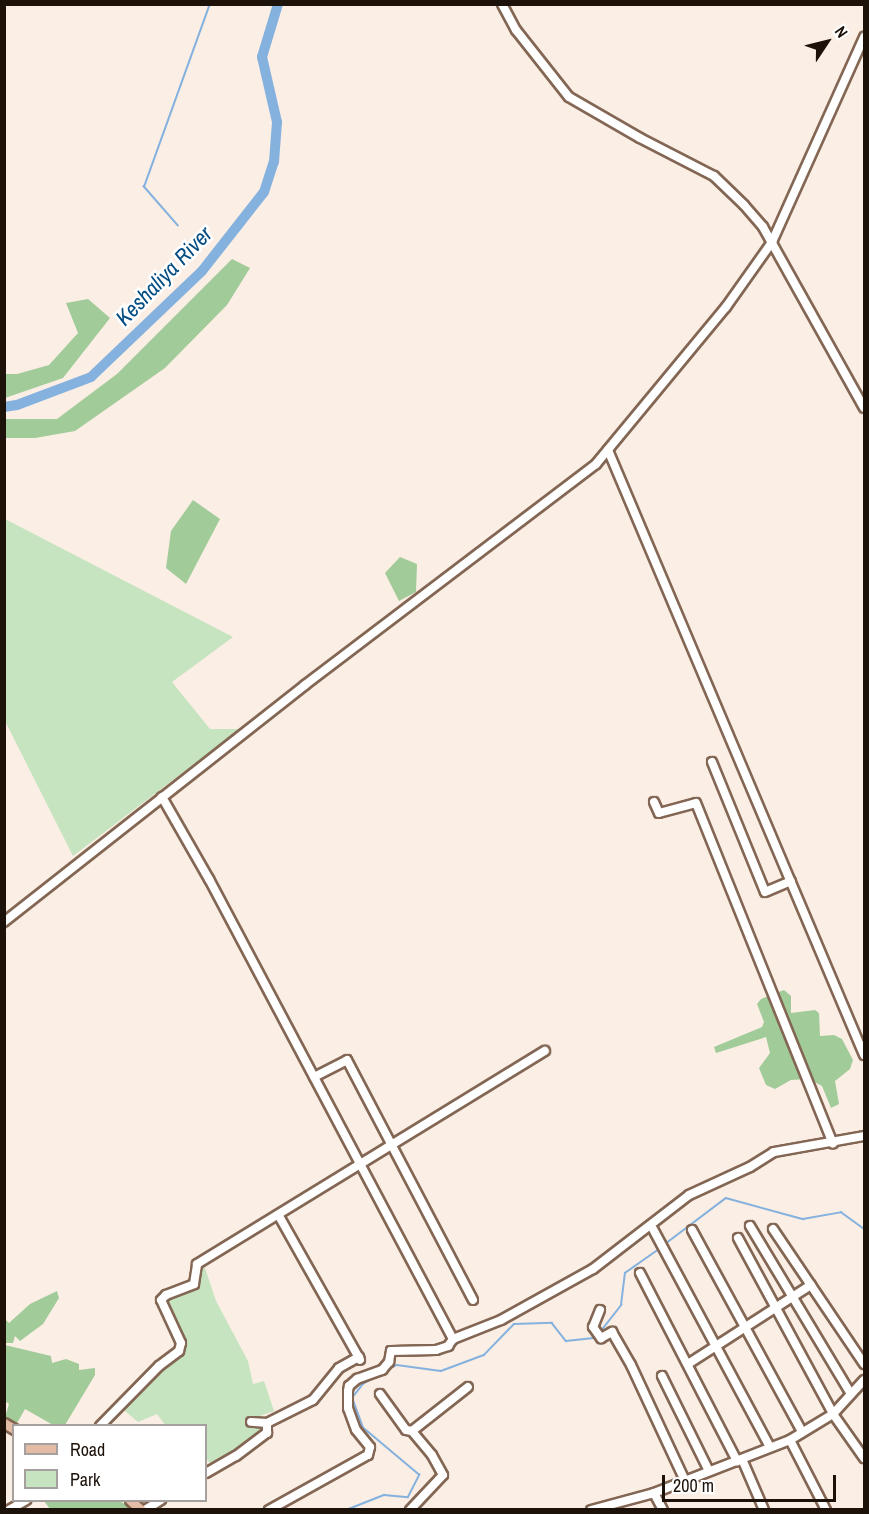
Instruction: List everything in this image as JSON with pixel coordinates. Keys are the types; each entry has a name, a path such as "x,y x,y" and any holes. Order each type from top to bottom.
{"street":[{"path":"501,5 522,38 569,97 640,138 714,176 750,212 772,243 864,408"},
{"path":"4,922 162,797 596,464 726,307 772,243 864,37"},
{"path":"608,450 864,1054"},
{"path":"712,762 765,892 791,881"},
{"path":"162,797 453,1339"},
{"path":"654,802 659,813 696,802 833,1143"},
{"path":"101,1424 159,1366 179,1351 181,1343 162,1298 194,1284 197,1264 279,1216 544,1051"},
{"path":"314,1077 347,1060 473,1300"},
{"path":"269,1509 368,1455 370,1447 356,1430 348,1408 350,1386 357,1379 382,1370 389,1362 391,1351 436,1350 448,1346 453,1339 483,1329 570,1284 646,1230 666,1211 731,1173 750,1167 774,1152 864,1136"},
{"path":"251,1422 267,1423 313,1400 339,1368 359,1359 279,1216"},
{"path":"750,1226 851,1394"},
{"path":"773,1229 864,1364"},
{"path":"653,1230 770,1447"},
{"path":"692,1230 802,1432"},
{"path":"738,1238 833,1414 864,1458"},
{"path":"640,1273 764,1509"},
{"path":"688,1364 811,1285"},
{"path":"600,1310 594,1327 598,1333 612,1332 631,1365 685,1481"},
{"path":"662,1376 709,1471"},
{"path":"591,1509 624,1506 790,1440 833,1414 864,1380"},
{"path":"412,1431 468,1387"},
{"path":"380,1394 406,1430 412,1431 432,1455 443,1475 410,1509"},
{"path":"207,1472 260,1441 267,1433 267,1423"},
{"path":"790,1440 826,1509"},
{"path":"654,1493 663,1509"},
{"path":"143,1509 157,1502"}],"green space":[{"path":"232,259 250,268 227,305 165,368 75,431 35,438 5,438 5,419 57,419 117,374"},
{"path":"88,299 110,318 63,378 5,398 5,374 17,374 49,365 78,333 66,303"},
{"path":"193,500 220,519 186,584 166,568 171,531"},
{"path":"5,519 233,637 172,682 210,729 240,729 73,856 5,721"},
{"path":"400,557 417,564 416,592 399,601 385,573"},
{"path":"784,990 791,996 791,1013 815,1010 819,1013 820,1036 834,1035 842,1039 853,1060 850,1069 835,1081 839,1104 831,1108 822,1086 809,1079 791,1080 775,1089 766,1085 759,1068 770,1053 766,1037 716,1053 714,1047 762,1027 764,1022 757,1004 761,999"},
{"path":"204,1265 216,1301 248,1361 253,1384 264,1381 274,1411 254,1418 254,1425 263,1426 260,1437 212,1466 207,1459 207,1424 164,1424 157,1414 138,1422 118,1405 166,1355 183,1353 184,1343 165,1301 197,1288 200,1282 198,1270"},
{"path":"57,1291 59,1298 43,1324 20,1341 15,1336 13,1343 5,1343 5,1319 9,1323 30,1304"},
{"path":"5,1345 51,1356 52,1363 66,1359 79,1364 79,1370 95,1368 95,1375 66,1424 51,1424 25,1409 15,1424 5,1417 9,1404 5,1401"},
{"path":"45,1502 121,1502 131,1507 131,1510 50,1509"}],"waterway":[{"path":"178,226 144,187 210,4"},
{"name":"Keshaliya River","path":"4,407 17,405 91,377 202,271 264,192 274,162 277,122 262,57 278,4"},
{"path":"665,1244 726,1198 803,1219 841,1212 864,1229"},
{"path":"601,1331 621,1305 625,1273 659,1249"},
{"path":"385,1371 397,1365 441,1371 484,1355 514,1324 552,1323 566,1341 596,1338"},
{"path":"346,1510 384,1495 408,1497 419,1475 363,1428 352,1398 363,1384 378,1375"}]}
